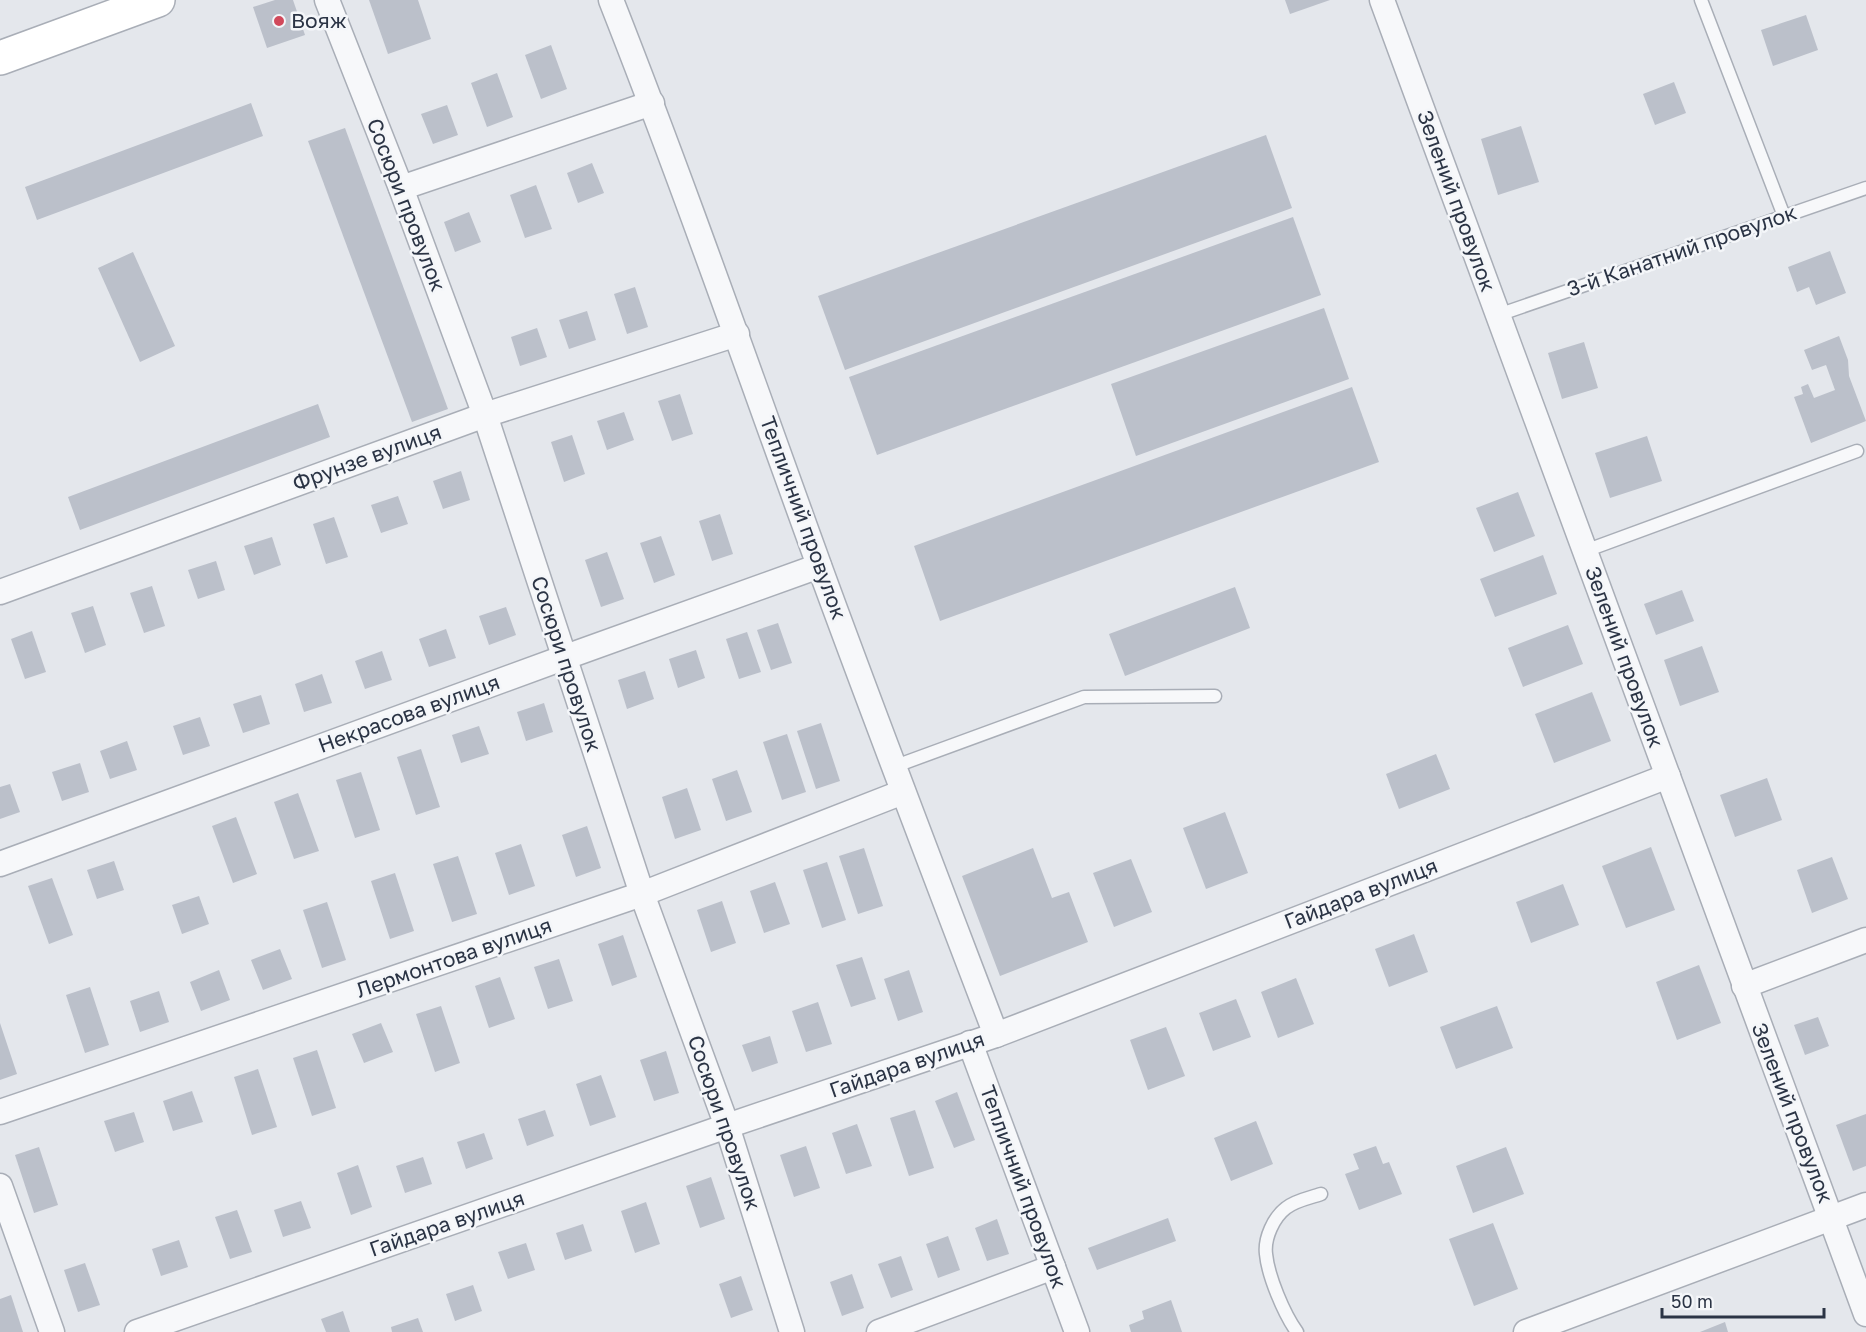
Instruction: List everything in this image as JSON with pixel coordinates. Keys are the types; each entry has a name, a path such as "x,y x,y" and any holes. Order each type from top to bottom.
{"street":[{"path":"0,58 158,0"},
{"name":"Сосюри провулок","path":"327,0 401,188 485,415 642,894 727,1126 792,1332"},
{"name":"Тепличний провулок","path":"611,0 652,103 737,334 893,767 996,1035"},
{"name":"Зелений провулок","path":"1382,0 1866,1314"},
{"path":"401,188 652,103"},
{"name":"Фрунзе вулиця","path":"0,592 485,415 737,334"},
{"name":"Некрасова вулиця","path":"0,864 819,566"},
{"name":"Гайдара вулиця","path":"137,1332 727,1126 996,1035 1668,776"},
{"name":"Лермонтова вулиця","path":"0,1112 642,894 903,792"},
{"path":"1744,986 1866,940"},
{"name":"Тепличний провулок","path":"970,1043 1077,1332"},
{"path":"0,1186 52,1332"},
{"path":"1526,1332 1866,1205"},
{"path":"879,1332 1053,1267"}],"lane":[{"path":"1701,0 1784,216"},
{"name":"3-й Канатний провулок","path":"1498,315 1866,188"},
{"path":"1585,551 1857,451"},
{"path":"893,767 1084,697 1215,696"},
{"path":"1297,1332 1288,1319 1268,1268 1265,1251 1275,1221 1287,1207 1295,1202 1321,1194"}],"building":[{"name":"Вояж","path":"275,0 293,0 305,35 267,48 253,7"},
{"path":"369,0 418,0 431,39 388,54"},
{"path":"1285,0 1330,0 1290,14"},
{"path":"1806,15 1818,50 1773,66 1761,30"},
{"path":"551,45 567,89 541,99 525,55"},
{"path":"497,73 513,117 487,127 471,83"},
{"path":"1674,82 1686,113 1655,125 1643,94"},
{"path":"251,103 263,136 37,220 25,187"},
{"path":"447,105 458,135 433,144 421,114"},
{"path":"1521,126 1539,182 1498,195 1481,139"},
{"path":"345,128 448,409 412,422 308,141"},
{"path":"1266,135 1292,208 845,370 818,296"},
{"path":"592,163 604,193 578,203 567,173"},
{"path":"536,185 552,229 525,238 510,195"},
{"path":"469,212 481,242 455,252 444,222"},
{"path":"1293,217 1321,295 877,455 849,377"},
{"path":"1830,251 1846,293 1816,305 1809,287 1797,292 1788,267"},
{"path":"133,252 175,346 140,362 98,268"},
{"path":"635,287 648,327 627,334 614,294"},
{"path":"1324,308 1349,379 1136,456 1111,384"},
{"path":"587,311 596,340 569,349 559,320"},
{"path":"537,328 547,357 520,366 511,337"},
{"path":"1839,336 1848,360 1849,376 1866,421 1811,443 1794,397 1803,394 1801,387 1808,384 1814,398 1835,390 1826,365 1812,370 1804,350"},
{"path":"1584,342 1598,388 1562,399 1548,353"},
{"path":"1352,387 1379,462 940,621 914,546"},
{"path":"680,394 693,434 672,441 658,401"},
{"path":"318,404 330,437 80,530 68,497"},
{"path":"624,412 634,440 607,450 597,421"},
{"path":"572,435 585,474 564,482 551,442"},
{"path":"1647,436 1662,481 1610,498 1595,453"},
{"path":"461,471 470,500 443,509 433,481"},
{"path":"1518,492 1535,536 1494,552 1476,508"},
{"path":"398,496 408,524 381,533 371,505"},
{"path":"720,514 733,554 712,561 699,521"},
{"path":"334,517 348,557 326,564 313,524"},
{"path":"661,536 675,575 654,583 640,543"},
{"path":"272,537 281,565 254,575 244,546"},
{"path":"607,552 624,599 601,607 585,560"},
{"path":"1543,555 1557,594 1495,617 1480,579"},
{"path":"216,561 225,590 198,599 188,570"},
{"path":"152,586 165,626 144,633 130,593"},
{"path":"1235,587 1250,628 1125,676 1109,634"},
{"path":"1682,590 1694,621 1656,635 1644,604"},
{"path":"93,606 106,645 85,653 71,613"},
{"path":"506,607 516,635 489,645 479,616"},
{"path":"778,623 792,663 771,670 757,630"},
{"path":"1568,625 1583,664 1523,687 1508,648"},
{"path":"446,629 456,658 429,667 419,639"},
{"path":"32,631 46,672 25,679 11,639"},
{"path":"747,632 761,672 739,679 726,639"},
{"path":"1702,646 1719,692 1680,706 1664,660"},
{"path":"696,650 705,678 678,688 669,659"},
{"path":"382,651 392,680 365,689 355,661"},
{"path":"645,671 654,699 627,709 618,680"},
{"path":"322,674 332,703 304,712 295,684"},
{"path":"1592,692 1611,741 1554,763 1535,714"},
{"path":"261,695 270,724 243,733 233,704"},
{"path":"544,703 553,732 526,741 517,712"},
{"path":"200,717 210,746 183,755 173,726"},
{"path":"821,723 840,781 816,789 797,731"},
{"path":"479,726 489,754 461,763 452,735"},
{"path":"787,734 806,792 782,800 763,742"},
{"path":"127,741 137,770 110,779 100,751"},
{"path":"421,749 440,807 416,815 397,757"},
{"path":"1436,754 1450,789 1399,809 1386,774"},
{"path":"80,763 89,792 62,801 52,772"},
{"path":"737,770 752,812 726,821 712,779"},
{"path":"361,772 380,830 355,838 336,780"},
{"path":"1767,778 1782,820 1735,837 1720,795"},
{"path":"10,784 20,812 0,819 0,787"},
{"path":"687,788 701,830 675,839 662,797"},
{"path":"298,793 319,851 294,859 274,802"},
{"path":"1225,812 1248,873 1206,889 1183,828"},
{"path":"236,817 257,874 233,883 212,826"},
{"path":"587,826 601,868 576,877 562,835"},
{"path":"521,844 535,886 509,895 495,853"},
{"path":"1651,847 1675,910 1626,928 1602,866"},
{"path":"864,848 883,906 858,914 839,856"},
{"path":"1033,848 1052,898 1069,892 1088,942 1000,976 962,876"},
{"path":"458,856 477,914 452,922 433,864"},
{"path":"1832,857 1848,899 1812,913 1797,870"},
{"path":"1131,859 1152,912 1114,927 1093,873"},
{"path":"114,861 124,890 97,899 87,870"},
{"path":"827,862 846,920 822,928 803,870"},
{"path":"395,873 414,931 390,939 371,881"},
{"path":"52,878 73,935 49,944 28,886"},
{"path":"775,882 790,924 764,933 750,891"},
{"path":"1563,884 1579,925 1531,943 1516,902"},
{"path":"199,896 209,924 182,934 172,905"},
{"path":"722,901 736,943 711,952 697,910"},
{"path":"327,902 346,960 322,968 303,910"},
{"path":"1414,934 1428,972 1389,987 1375,949"},
{"path":"623,935 637,977 612,986 598,944"},
{"path":"280,949 292,979 263,990 251,960"},
{"path":"862,957 876,999 851,1007 836,965"},
{"path":"559,959 573,1001 548,1009 534,967"},
{"path":"1699,965 1721,1023 1677,1040 1656,982"},
{"path":"219,970 230,1000 201,1011 190,982"},
{"path":"909,970 923,1012 898,1021 884,979"},
{"path":"500,977 515,1019 489,1028 475,986"},
{"path":"1296,978 1314,1024 1278,1038 1261,992"},
{"path":"90,987 109,1045 85,1053 66,995"},
{"path":"159,991 169,1022 140,1032 130,1001"},
{"path":"1236,999 1251,1037 1213,1051 1199,1013"},
{"path":"818,1002 832,1044 806,1052 792,1011"},
{"path":"441,1006 460,1063 435,1072 416,1014"},
{"path":"1497,1006 1513,1048 1456,1069 1440,1027"},
{"path":"1818,1017 1829,1046 1805,1055 1794,1025"},
{"path":"0,1023 17,1074 0,1080"},
{"path":"381,1023 393,1052 364,1063 352,1034"},
{"path":"1166,1027 1185,1076 1148,1090 1130,1040"},
{"path":"770,1036 778,1063 752,1072 742,1045"},
{"path":"317,1050 336,1108 312,1116 293,1058"},
{"path":"666,1051 679,1093 654,1101 640,1060"},
{"path":"258,1069 277,1127 252,1135 234,1077"},
{"path":"601,1075 616,1117 590,1126 576,1084"},
{"path":"192,1091 203,1122 173,1131 163,1101"},
{"path":"957,1092 975,1140 954,1148 935,1101"},
{"path":"545,1110 554,1136 527,1146 518,1119"},
{"path":"915,1110 934,1168 909,1176 890,1118"},
{"path":"134,1112 144,1142 115,1152 104,1121"},
{"path":"1866,1114 1866,1166 1853,1171 1836,1125"},
{"path":"1256,1121 1273,1164 1231,1181 1214,1138"},
{"path":"857,1124 872,1166 846,1174 832,1133"},
{"path":"484,1133 493,1159 466,1169 457,1142"},
{"path":"806,1146 820,1188 794,1197 780,1155"},
{"path":"1376,1146 1383,1164 1389,1162 1402,1194 1359,1210 1345,1174 1359,1169 1353,1154"},
{"path":"39,1147 58,1205 34,1213 15,1155"},
{"path":"1506,1147 1524,1194 1473,1213 1456,1166"},
{"path":"423,1157 432,1184 405,1193 396,1166"},
{"path":"358,1165 372,1207 351,1215 337,1173"},
{"path":"711,1177 725,1219 700,1228 686,1186"},
{"path":"301,1201 311,1228 283,1237 274,1210"},
{"path":"646,1202 660,1244 635,1253 621,1211"},
{"path":"237,1210 252,1252 230,1259 215,1217"},
{"path":"1168,1218 1176,1241 1097,1270 1088,1248"},
{"path":"997,1219 1009,1254 987,1261 975,1228"},
{"path":"1493,1223 1518,1289 1474,1306 1449,1239"},
{"path":"583,1224 592,1251 565,1260 556,1233"},
{"path":"948,1236 960,1270 938,1278 926,1244"},
{"path":"179,1240 188,1267 161,1276 152,1249"},
{"path":"526,1243 535,1270 508,1279 498,1252"},
{"path":"901,1256 913,1290 891,1298 878,1264"},
{"path":"85,1263 100,1305 78,1312 64,1270"},
{"path":"852,1274 864,1308 842,1316 830,1282"},
{"path":"741,1276 753,1310 731,1318 719,1284"},
{"path":"473,1285 482,1311 455,1321 446,1294"},
{"path":"11,1295 23,1332 0,1332 0,1299"},
{"path":"1171,1300 1182,1332 1131,1332 1129,1325 1144,1319 1142,1311"},
{"path":"343,1311 350,1332 326,1332 321,1319"},
{"path":"418,1318 423,1332 392,1332 391,1327"},
{"path":"1725,1322 1728,1332 1700,1332"}],"place":[{"name":"Вояж","path":"279,21"}]}
